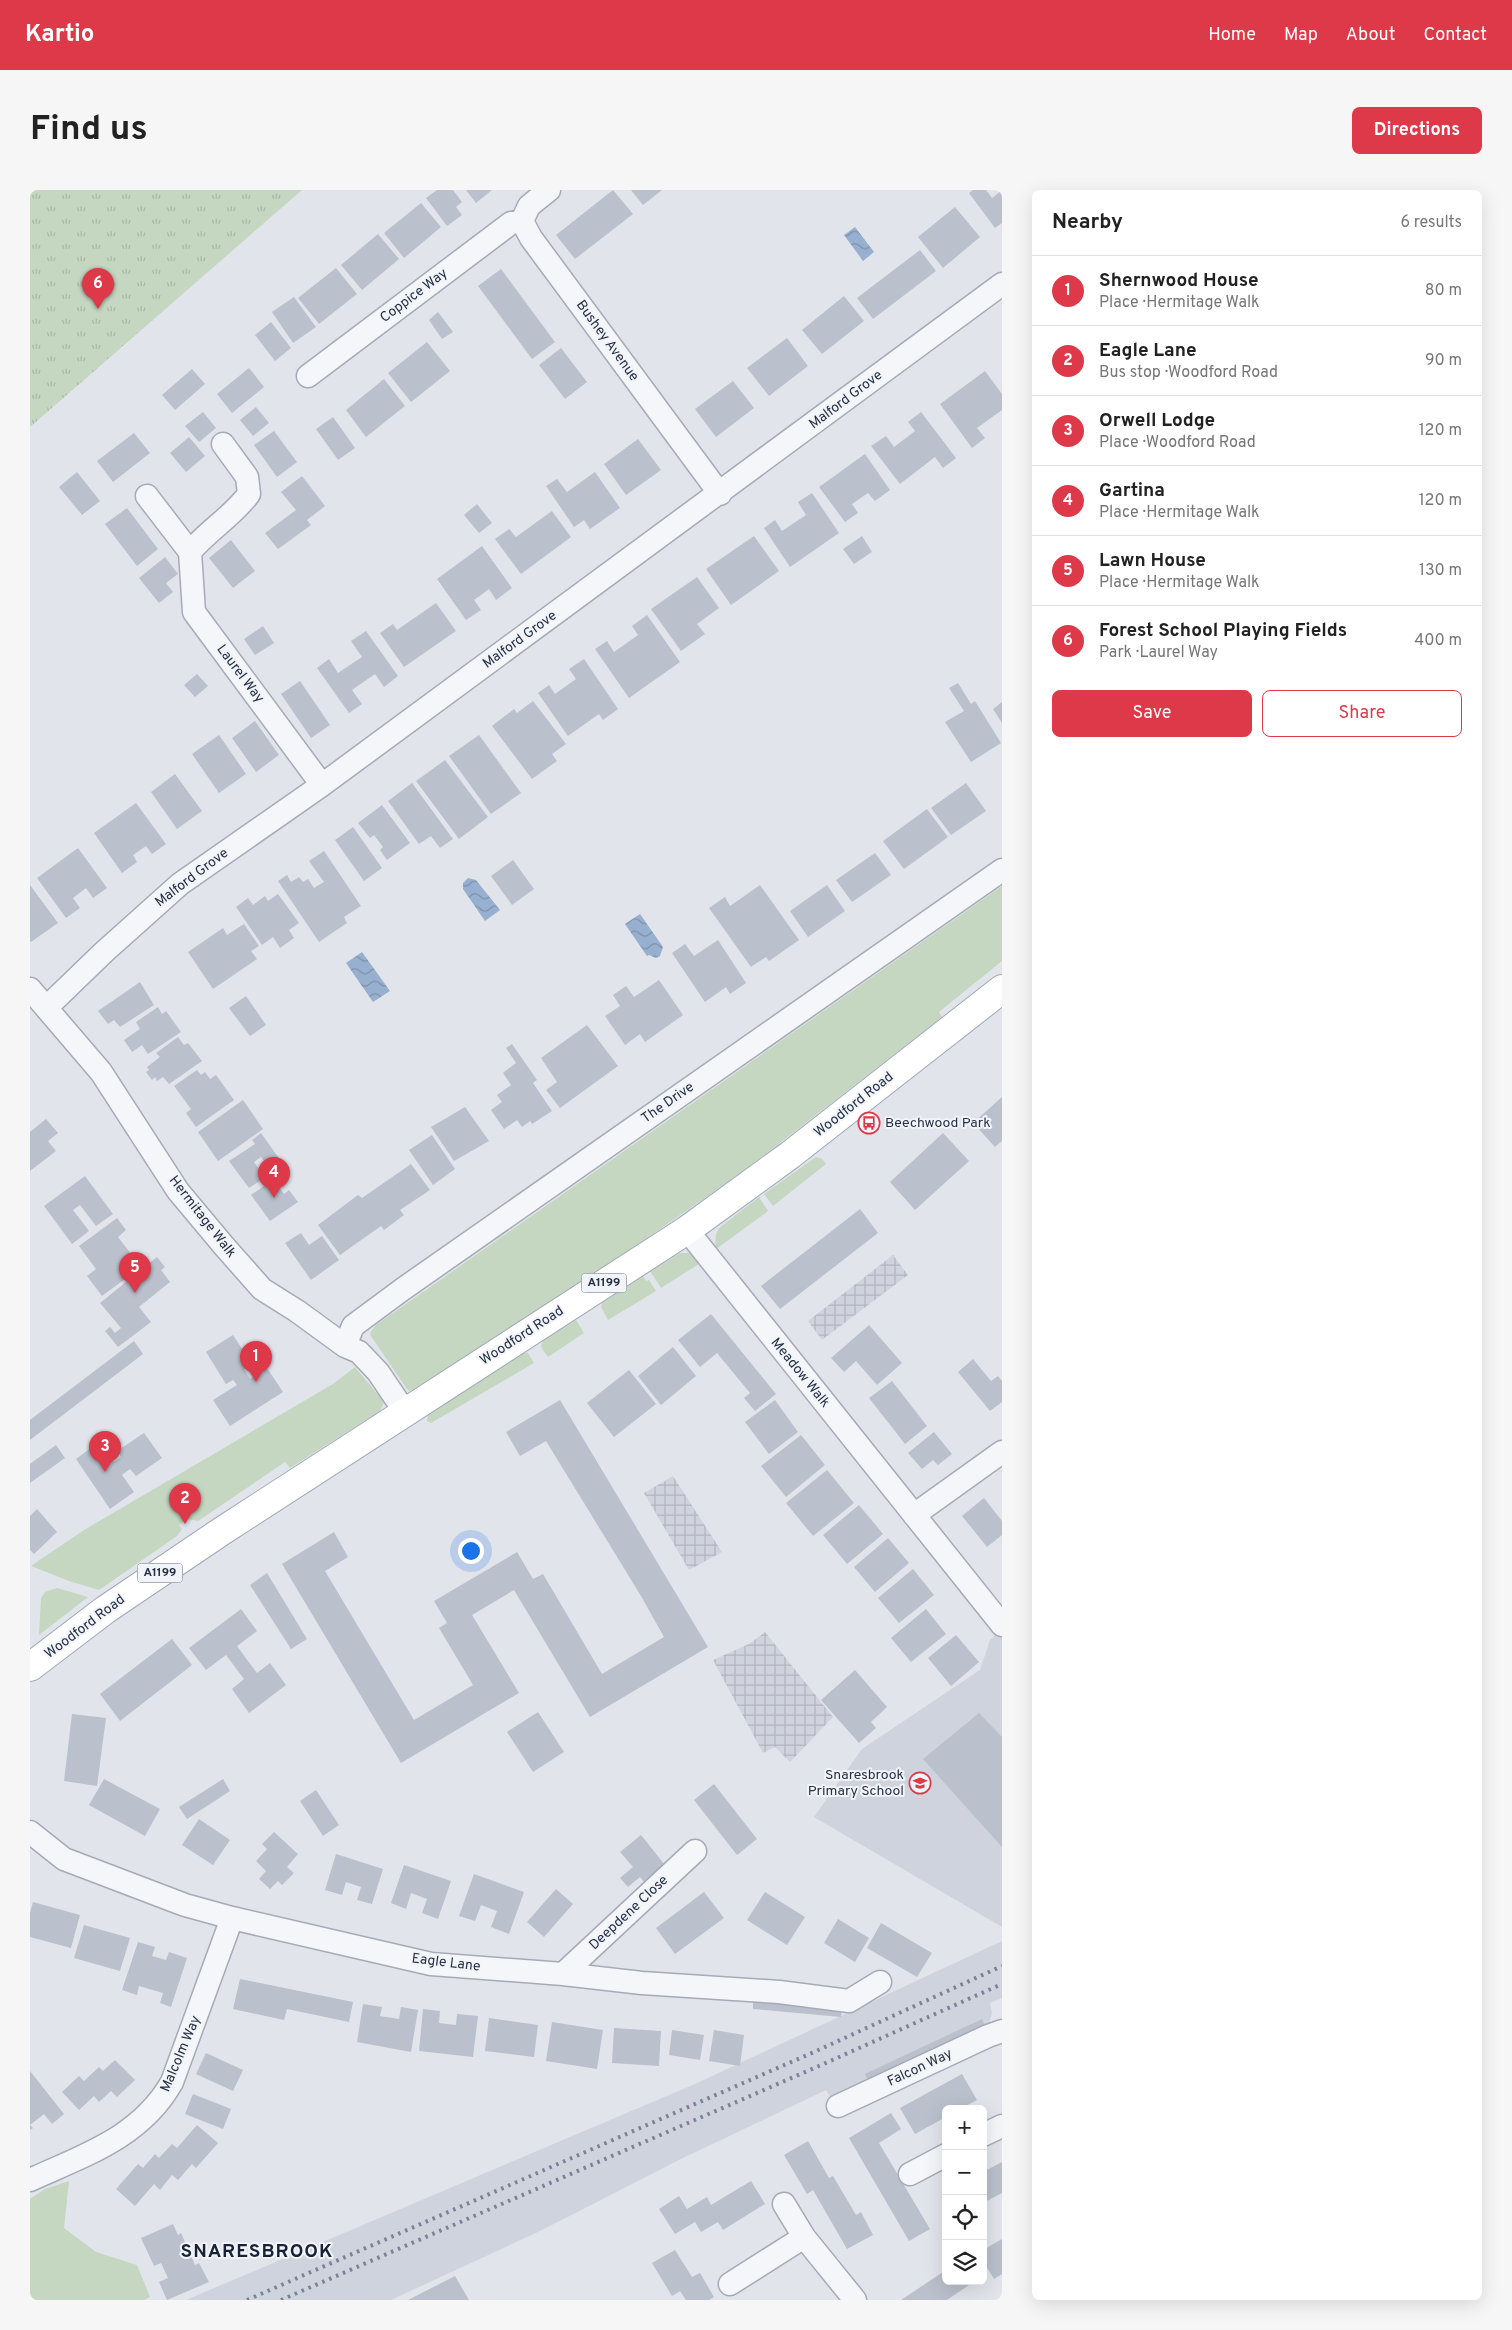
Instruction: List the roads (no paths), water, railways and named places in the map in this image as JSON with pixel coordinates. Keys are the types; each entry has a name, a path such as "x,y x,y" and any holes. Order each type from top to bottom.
{"main road":[{"name":"Woodford Road","path":"30,1667 105,1610 215,1535 688,1230 790,1155 1002,990"}],"street":[{"path":"522,221 529,206 549,190"},
{"name":"Coppice Way","path":"308,376 511,223 522,221"},
{"name":"Bushey Avenue","path":"522,221 531,238 720,494"},
{"name":"Malford Grove","path":"47,1007 104,952 180,884 322,785 720,494 1002,284"},
{"path":"147,496 190,552 198,542 238,509 249,494 248,478 223,444"},
{"name":"Laurel Way","path":"190,552 194,612 322,785"},
{"name":"The Drive","path":"345,1346 352,1326 403,1289 1002,870"},
{"name":"Hermitage Walk","path":"30,989 102,1072 178,1191 262,1289 297,1311 345,1346 359,1352 378,1372 406,1412"},
{"name":"Meadow Walk","path":"688,1230 1002,1625"},
{"path":"914,1515 1002,1452"},
{"name":"Eagle Lane","path":"30,1832 64,1858 185,1904 232,1918 431,1964 563,1974 642,1983 779,1992 849,2001 880,1982"},
{"name":"Deepdene Close","path":"563,1974 695,1851"},
{"name":"Malcolm Way","path":"30,2180 112,2143 134,2127 164,2097 172,2082 232,1918"},
{"name":"Falcon Way","path":"838,2106 988,2036 1002,2032"},
{"path":"987,2133 1002,2126"},
{"path":"910,2174 942,2157"},
{"path":"784,2204 804,2237 855,2300"},
{"path":"730,2284 804,2237"}],"water":[{"path":"855,227 874,252 863,261 844,235"},
{"path":"468,878 476,880 500,910 485,921 463,889 463,883"},
{"path":"640,914 663,947 660,956 656,958 647,956 625,924"},
{"path":"362,952 390,991 373,1002 346,963"}],"railway":[{"path":"247,2300 814,2052 1002,1966"},
{"path":"281,2300 819,2066 1002,1984"}],"place":[{"name":"Forest School Playing Fields","path":"98,309"},
{"name":"Beechwood Park","path":"869,1123"},
{"name":"Gartina","path":"274,1198"},
{"name":"Lawn House","path":"135,1293"},
{"name":"Shernwood House","path":"256,1382"},
{"name":"Orwell Lodge","path":"105,1472"},
{"name":"Eagle Lane","path":"185,1524"},
{"name":"Snaresbrook Primary School","path":"920,1783"}],"district":[{"name":"SNARESBROOK","path":"257,2252"}]}
